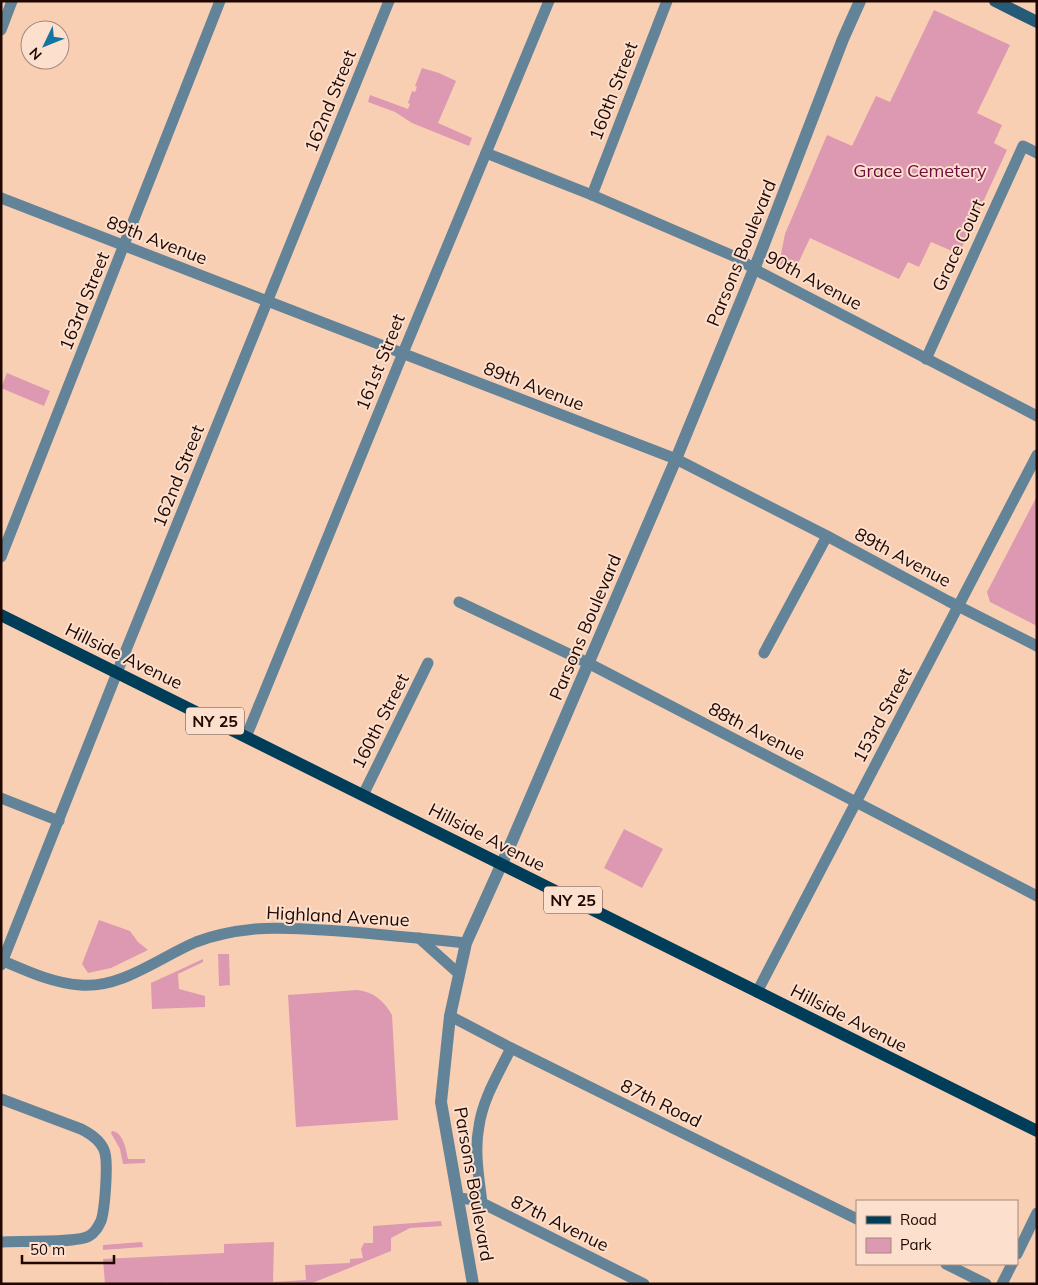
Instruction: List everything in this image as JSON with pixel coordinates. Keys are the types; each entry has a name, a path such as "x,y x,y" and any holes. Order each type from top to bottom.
{"main road":[{"path":"995,1 1037,22"},
{"name":"Hillside Avenue","path":"1,615 1037,1131"}],"street":[{"path":"1,30 12,1"},
{"name":"163rd Street","path":"1,557 220,1"},
{"name":"162nd Street","path":"2,962 389,1"},
{"name":"161st Street","path":"246,737 549,1"},
{"name":"160th Street","path":"592,194 667,1"},
{"name":"Parsons Boulevard","path":"473,1284 441,1102 450,1016 466,943 502,864 676,459 754,269 843,39 860,1"},
{"name":"Grace Court","path":"926,359 1023,146 1037,153"},
{"name":"90th Avenue","path":"486,153 592,194 738,258 754,269 1037,416"},
{"name":"89th Avenue","path":"1,198 676,459 1037,646"},
{"name":"153rd Street","path":"758,992 1037,455"},
{"path":"764,653 827,536"},
{"name":"88th Avenue","path":"459,602 588,663 1037,896"},
{"name":"160th Street","path":"363,795 428,663"},
{"path":"1,798 59,821"},
{"name":"Highland Avenue","path":"2,962 43,978 81,985 96,985 126,977 196,942 231,932 280,928 466,943"},
{"name":"Highland Avenue","path":"419,938 458,973"},
{"name":"87th Road","path":"450,1016 856,1220"},
{"path":"482,1203 477,1148 479,1126 487,1096 511,1048"},
{"path":"1,1099 81,1129 100,1142 105,1152 106,1171 101,1220 98,1228 90,1236 69,1240 1,1242"},
{"name":"87th Avenue","path":"459,1198 476,1200 644,1284"},
{"path":"1018,1252 1037,1213"},
{"path":"948,1265 986,1284"},
{"path":"1002,1284 1012,1265"}],"green space":[{"name":"Grace Cemetery","path":"934,10 1010,45 977,113 1002,125 994,143 1007,150 959,254 931,242 919,267 908,262 899,279 810,238 794,272 779,264 785,234 827,135 852,146 876,96 890,102"},
{"path":"422,68 456,81 438,123 472,138 469,146 412,123 395,112 368,102 370,95 408,109 412,91 415,92 417,87 415,86"},
{"path":"7,373 50,391 44,406 1,388"},
{"path":"1037,496 1037,626 990,602 987,592"},
{"path":"624,829 663,849 642,888 604,868"},
{"path":"99,920 130,931 138,942 148,950 111,968 88,973 82,964"},
{"path":"218,954 229,954 230,985 219,986"},
{"path":"203,959 203,962 178,974 179,989 205,996 205,1007 152,1009 151,983"},
{"path":"357,990 378,998 386,1005 392,1015 398,1120 296,1127 288,995"},
{"path":"112,1131 119,1134 125,1146 128,1159 145,1159 145,1163 123,1164 120,1149 111,1133"},
{"path":"441,1221 442,1226 410,1228 391,1238 391,1251 310,1284 167,1284 166,1281 166,1284 105,1284 103,1259 224,1253 224,1244 274,1242 273,1282 306,1280 305,1265 350,1263 350,1259 363,1258 361,1249 364,1243 373,1243 373,1226"},
{"path":"142,1242 143,1247 103,1250 103,1245"}]}
